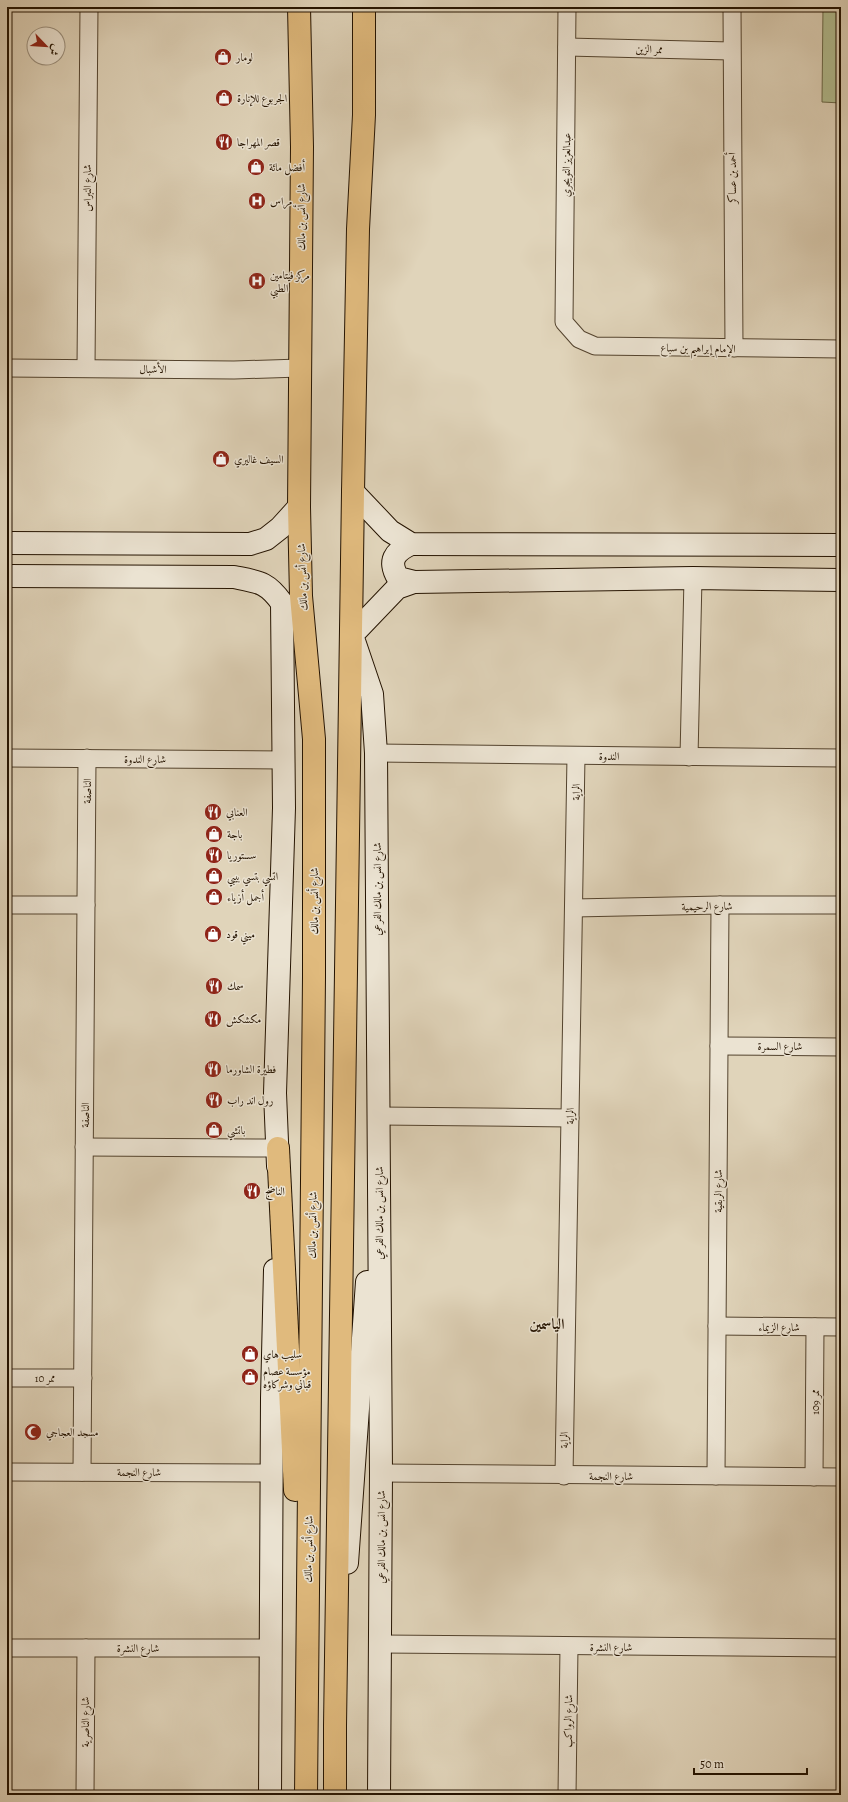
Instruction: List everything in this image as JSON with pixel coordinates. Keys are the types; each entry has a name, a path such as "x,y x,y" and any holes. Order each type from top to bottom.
{"main road":[{"name":"شارع أنس بن مالك","path":"299,7 302,147 300,368 301,596 314,739 314,992 306,1795"},
{"path":"335,1795 358,229 364,115 364,7"},
{"path":"278,1148 306,1715"}],"street":[{"name":"شارع النبراس","path":"86,368 88,7"},
{"name":"عبدالعزيز التويجري","path":"564,322 567,7"},
{"name":"أحمد بن عساكر","path":"732,7 731,50 734,348"},
{"name":"ممر الزين","path":"567,47 731,50"},
{"name":"الإمام إبراهيم بن سباع","path":"564,322 579,340 595,346 841,349"},
{"name":"الأشبال","path":"7,368 234,370 300,368"},
{"path":"354,492 390,531 411,544"},
{"path":"7,543 250,544 266,539 280,528 300,507"},
{"path":"841,545 411,544 400,549 392,562 398,578 414,582 693,578 841,580"},
{"path":"7,576 234,577 260,582 273,591 282,603 284,808 275,1093 278,1148 272,1473 270,1795"},
{"path":"689,757 693,578"},
{"path":"352,635 397,588 414,582"},
{"path":"284,808 301,596"},
{"name":"شارع انس بن مالك الفرعي","path":"352,635 372,694 376,753 381,1474 379,1795"},
{"name":"الندوة","path":"376,753 841,758"},
{"name":"الراية","path":"564,1476 576,756"},
{"name":"شارع الندوة","path":"7,758 284,760"},
{"name":"الناصفة","path":"82,1472 87,758"},
{"path":"7,905 86,905"},
{"name":"شارع الرحيمية","path":"574,908 720,905 841,905"},
{"name":"شارع الربقية","path":"716,1476 720,905"},
{"name":"شارع السمرة","path":"719,1046 841,1047"},
{"path":"335,1726 379,1116 570,1118"},
{"path":"84,1147 278,1148"},
{"name":"شارع الزيماء","path":"717,1326 841,1327"},
{"name":"ممر 109","path":"814,1477 815,1327"},
{"name":"ممر 10","path":"7,1378 83,1378"},
{"name":"شارع النجمة","path":"7,1472 272,1473"},
{"name":"شارع النجمة","path":"381,1474 841,1477"},
{"name":"شارع النشرة","path":"381,1644 569,1647 841,1648"},
{"name":"شارع الرواكب","path":"566,1795 569,1647"},
{"name":"شارع النشرة","path":"7,1648 270,1648"},
{"name":"شارع الناصرية","path":"85,1795 86,1648"}],"green space":[{"path":"823,7 841,7 841,103 822,102"}],"place":[{"name":"لومار","path":"223,57"},
{"name":"الجربوع للإنارة","path":"224,98"},
{"name":"قصر المهراجا","path":"224,142"},
{"name":"أفضل مائة","path":"256,167"},
{"name":"مراس","path":"257,201"},
{"name":"مركز فيتامين الطبي","path":"257,281"},
{"name":"السيف غاليري","path":"221,459"},
{"name":"العنابي","path":"213,812"},
{"name":"باجة","path":"214,834"},
{"name":"سستوريا","path":"214,855"},
{"name":"اتسي بتسي بيبي","path":"214,876"},
{"name":"أجمل أزياء","path":"214,897"},
{"name":"ميني قود","path":"213,934"},
{"name":"سمك","path":"214,986"},
{"name":"مكشكش","path":"213,1019"},
{"name":"فطيرة الشاورما","path":"213,1069"},
{"name":"رول اند راب","path":"214,1100"},
{"name":"باتشي","path":"214,1130"},
{"name":"الناضج","path":"252,1191"},
{"name":"سليب هاي","path":"250,1354"},
{"name":"مؤسسة عصام قباني وشركاؤه","path":"250,1377"},
{"name":"مسجد العجاجي","path":"33,1432"}],"district":[{"name":"الياسمين","path":"547,1324"}]}
